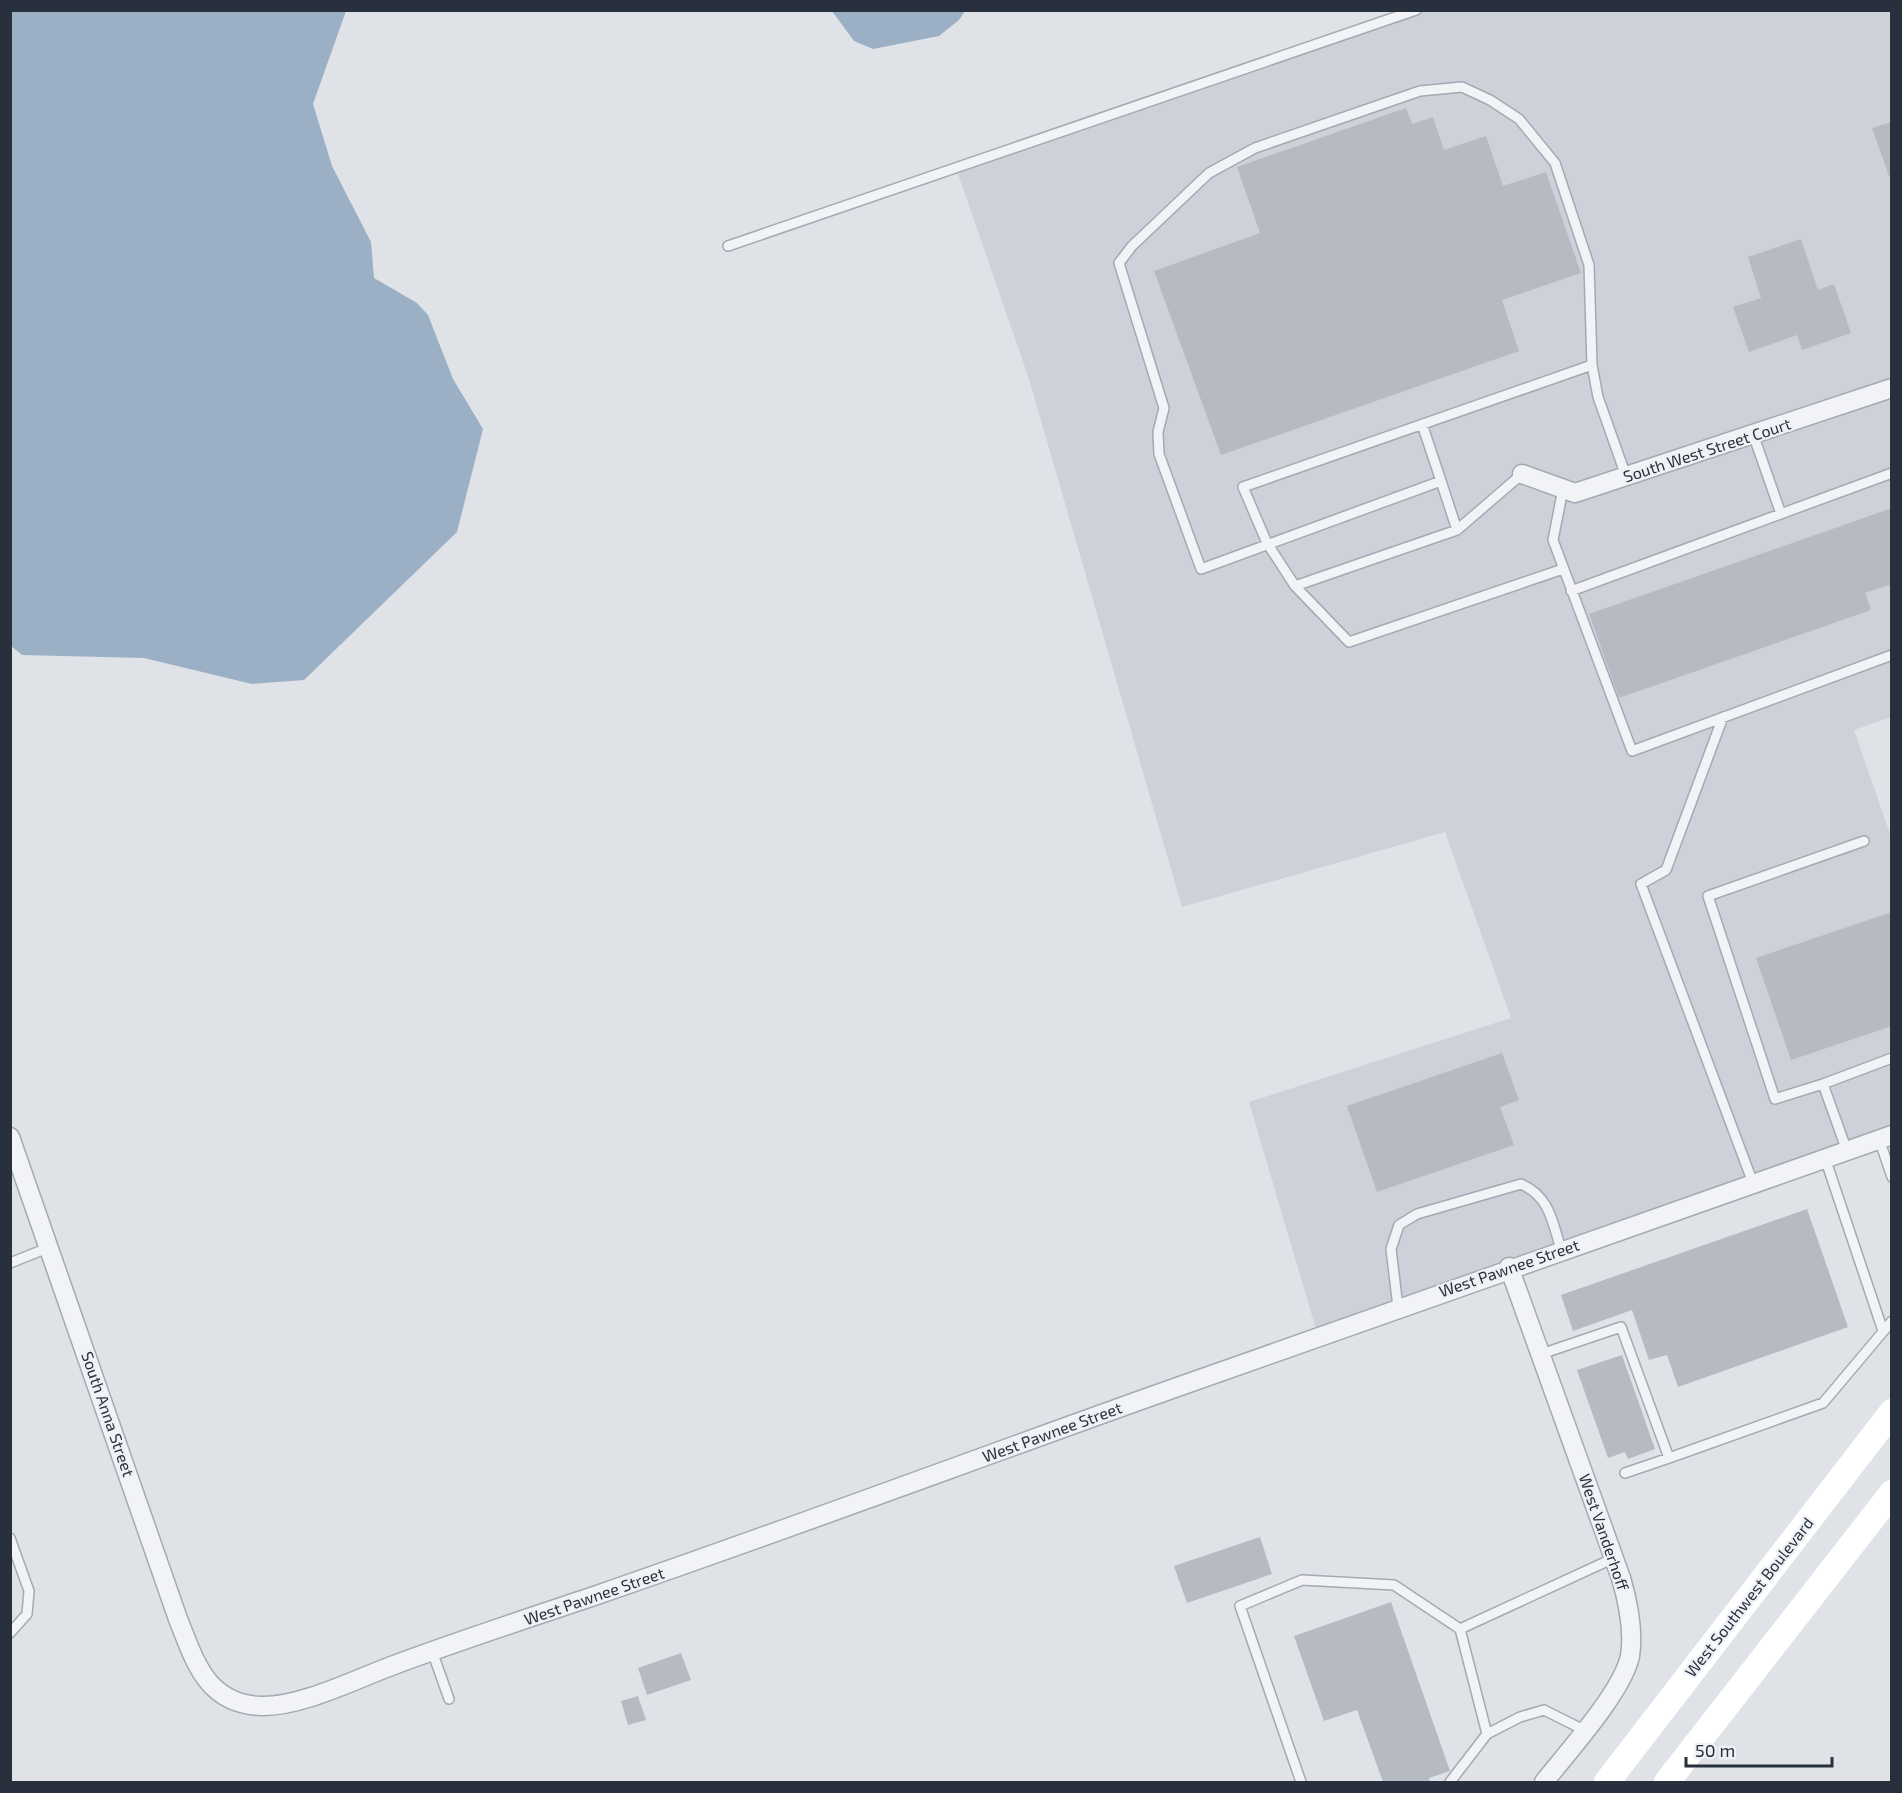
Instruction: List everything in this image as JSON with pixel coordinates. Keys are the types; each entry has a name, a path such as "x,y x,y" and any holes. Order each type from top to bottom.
{"main road":[{"name":"West Southwest Boulevard","path":"1607,1782 1892,1412"},
{"path":"1667,1782 1892,1493"}],"street":[{"name":"South West Street Court","path":"1522,474 1575,493 1892,388"},
{"name":"South Anna Street","path":"10,1137 178,1618 198,1669 213,1687"},
{"name":"West Pawnee Street","path":"213,1687 243,1703 264,1707 300,1699 669,1570 1509,1267 1885,1137"},
{"name":"West Vanderhoff","path":"1509,1267 1628,1601 1630,1656 1617,1685 1544,1782"}],"lane":[{"path":"728,246 1416,10"},
{"path":"1441,481 1201,569 1159,454 1158,432 1164,408 1119,263 1132,246 1209,173 1255,148 1420,91 1462,87 1490,100 1519,119 1555,163 1589,265 1592,365 1598,397 1626,476"},
{"path":"1563,569 1349,642 1295,586 1267,543 1243,487 1592,365"},
{"path":"1422,424 1457,530"},
{"path":"1753,434 1780,514"},
{"path":"1571,591 1892,472"},
{"path":"1295,586 1457,530 1522,474"},
{"path":"1563,489 1553,540 1632,751 1892,655"},
{"path":"1723,717 1666,870 1641,884 1753,1183"},
{"path":"1864,841 1708,896 1775,1099 1892,1058"},
{"path":"1823,1084 1847,1151"},
{"path":"1885,1137 1892,1177"},
{"path":"1825,1158 1883,1331"},
{"path":"1398,1307 1392,1249 1399,1225 1417,1214 1521,1184 1536,1191 1547,1206 1561,1249"},
{"path":"10,1263 50,1247"},
{"path":"1625,1473 1823,1403 1892,1321"},
{"path":"1541,1354 1621,1327 1669,1458"},
{"path":"10,1538 29,1592 27,1614 10,1633"},
{"path":"1460,1629 1614,1558"},
{"path":"1301,1782 1240,1606 1302,1580 1394,1585 1460,1629 1487,1734"},
{"path":"432,1651 449,1699"},
{"path":"1450,1782 1487,1734 1520,1717 1544,1710 1584,1730"}],"shaded area":[{"path":"1416,11 1891,11 1891,717 1854,730 1891,837 1891,1133 1318,1336 1249,1102 1511,1018 1445,832 1182,907 1029,379 956,168"}],"water":[{"path":"11,10 346,11 313,104 332,166 371,242 374,278 417,303 428,315 453,379 483,429 457,532 304,680 252,684 144,658 22,655 11,646"},
{"path":"832,11 965,11 959,20 939,36 873,49 854,41"}],"building":[{"path":"1406,108 1412,124 1433,117 1444,150 1486,136 1503,186 1546,172 1581,273 1502,300 1519,351 1221,455 1154,271 1260,233 1237,167"},
{"path":"1892,122 1892,176 1889,176 1872,128"},
{"path":"1801,239 1818,290 1834,284 1851,333 1802,350 1797,335 1749,352 1733,307 1761,298 1748,257"},
{"path":"1892,508 1892,584 1865,593 1871,610 1619,698 1589,614"},
{"path":"1892,912 1892,1026 1791,1060 1756,958"},
{"path":"1502,1053 1519,1100 1500,1107 1514,1145 1377,1192 1347,1106"},
{"path":"1807,1209 1848,1327 1678,1387 1667,1355 1649,1360 1632,1310 1573,1331 1561,1295"},
{"path":"1622,1355 1655,1449 1628,1459 1625,1452 1608,1458 1577,1370"},
{"path":"1260,1537 1272,1574 1187,1603 1174,1566"},
{"path":"1391,1602 1450,1771 1429,1778 1430,1782 1383,1782 1357,1710 1324,1721 1294,1636"},
{"path":"681,1653 691,1680 647,1695 638,1668"},
{"path":"638,1696 646,1720 628,1725 621,1701"}]}
